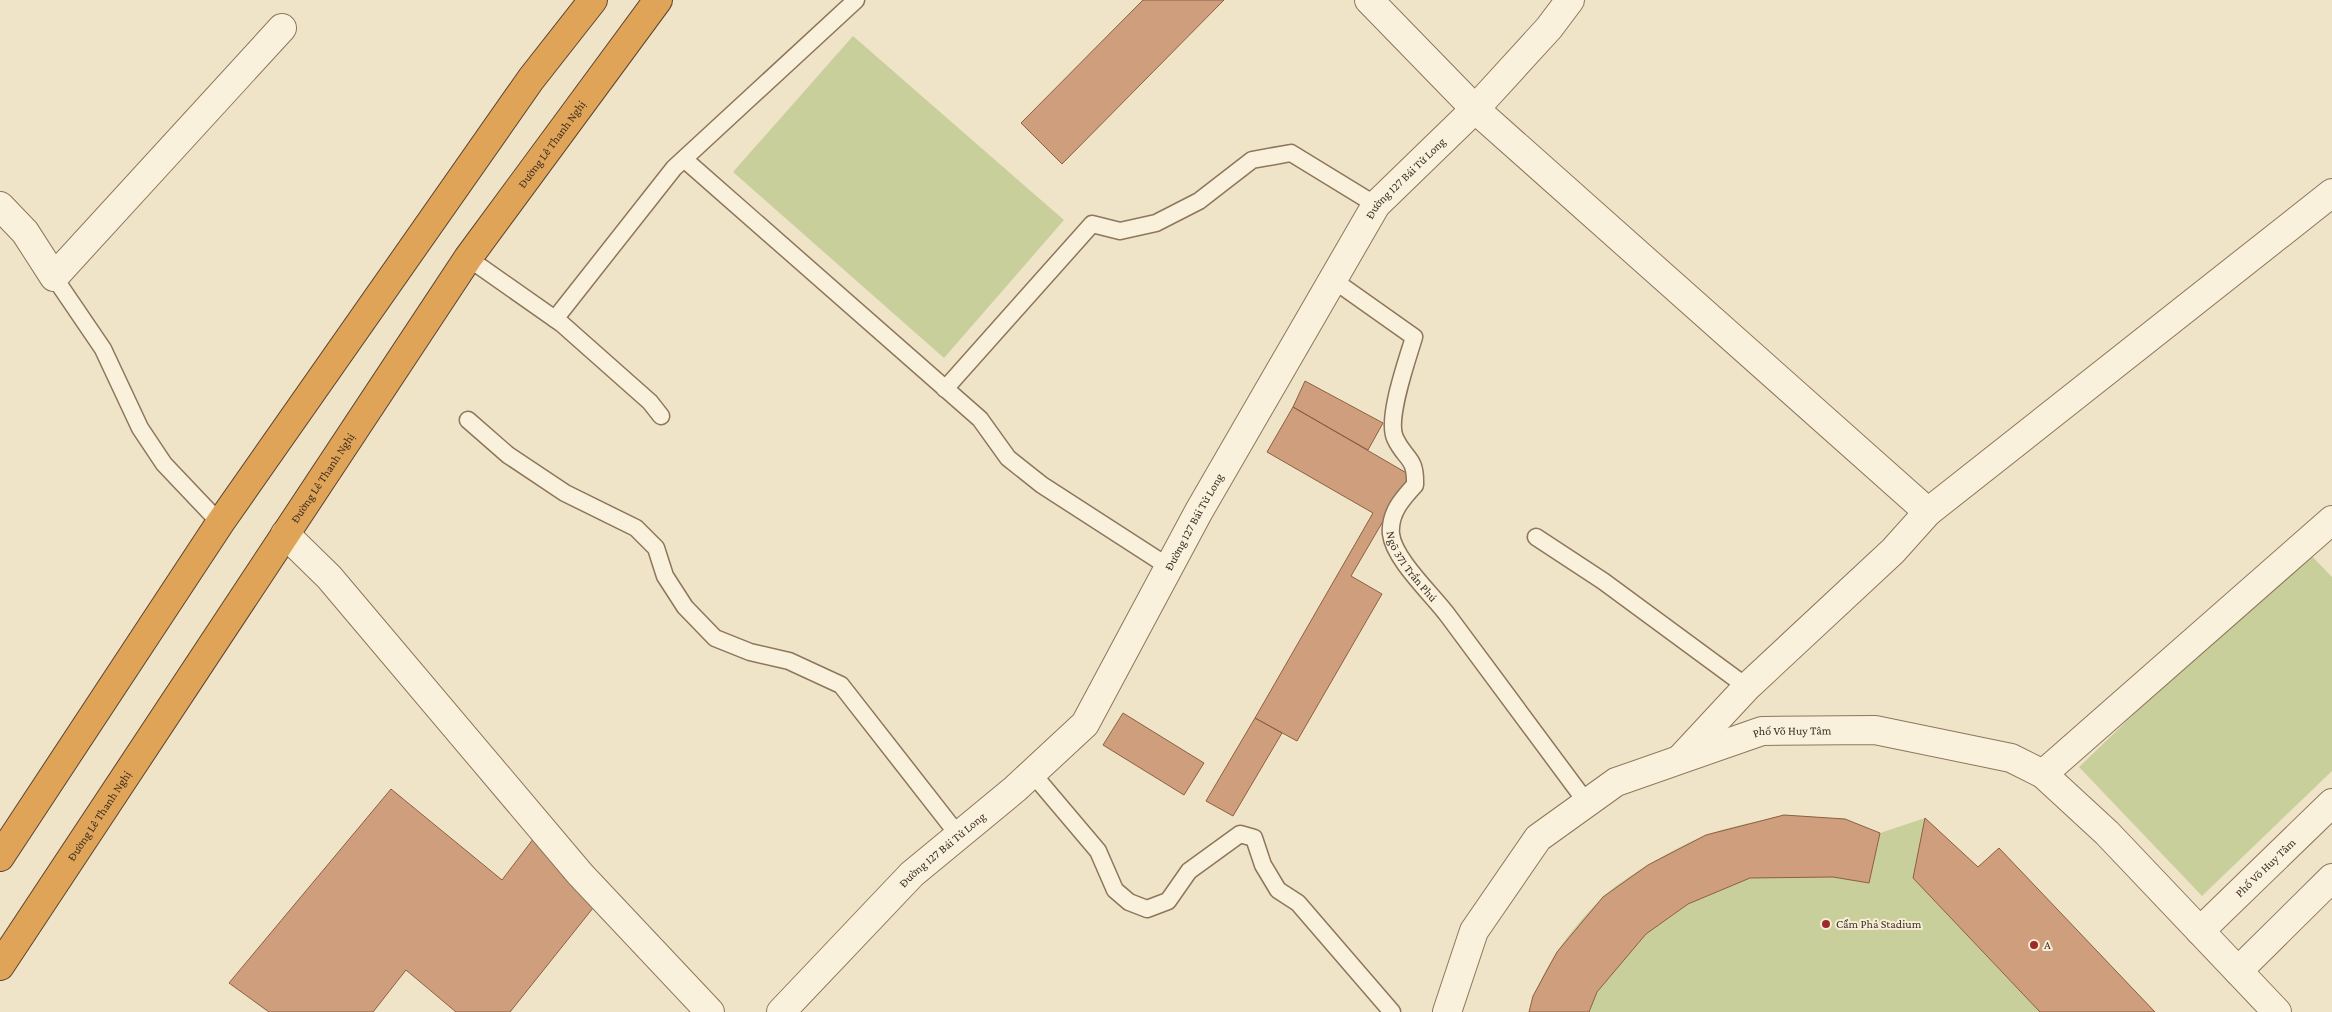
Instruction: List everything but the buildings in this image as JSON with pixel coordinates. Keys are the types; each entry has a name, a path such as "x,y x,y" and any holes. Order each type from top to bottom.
{"highway":[{"path":"0,857 220,523 531,79 593,0"},
{"name":"Đường Lê Thanh Nghị","path":"0,966 468,258 658,0"}],"street":[{"path":"1369,0 1475,109 1928,512"},
{"name":"Đường 127 Bái Tử Long","path":"781,1012 912,874 1032,773 1085,724 1169,567 1376,205 1475,109 1549,28 1570,0"},
{"path":"0,206 25,232 54,278 282,28"},
{"path":"1678,760 1747,687 1893,551 1928,512 2332,193"},
{"path":"2043,774 2332,520"},
{"path":"285,534 329,578 580,874 710,1012"},
{"name":"Phố Võ Huy Tâm","path":"1448,1012 1474,931 1538,838 1616,782 1762,731 1875,730 2011,758 2043,774 2107,833 2277,1012"},
{"name":"Phố Võ Huy Tâm","path":"2200,931 2332,803"},
{"path":"2238,971 2332,878"}],"lane":[{"path":"555,319 674,168 856,0"},
{"path":"945,389 1092,224 1120,231 1156,223 1199,201 1252,160 1291,153 1376,205"},
{"path":"684,159 980,419 1008,458 1042,485 1169,567"},
{"path":"468,258 555,319 650,402 661,416"},
{"path":"54,278 103,349 140,428 164,464 220,523"},
{"name":"Ngõ 371 Trần Phú","path":"1332,279 1414,337 1394,410 1394,436 1416,468 1416,485 1396,505 1391,533 1397,549 1412,573 1447,614 1587,803"},
{"path":"468,420 508,455 565,493 636,528 656,548 665,576 685,607 716,638 750,652 789,661 841,685 958,836"},
{"path":"1536,537 1604,581 1747,687"},
{"path":"1032,773 1098,851 1115,890 1129,902 1147,909 1168,901 1189,871 1240,834 1254,838 1263,865 1278,890 1298,903 1392,1012"}],"green space":[{"path":"853,36 1064,220 944,358 733,172"},
{"path":"2305,549 2332,577 2332,771 2202,896 2079,767"},
{"name":"Cẩm Phả Stadium","path":"1784,815 1845,819 1880,833 1925,818 1978,867 1999,848 2155,1012 1529,1012 1541,980 1568,936 1611,890 1667,854 1706,835"}],"place":[{"name":"Cẩm Phả Stadium","path":"1826,924"},
{"name":"A","path":"2034,945"}]}
